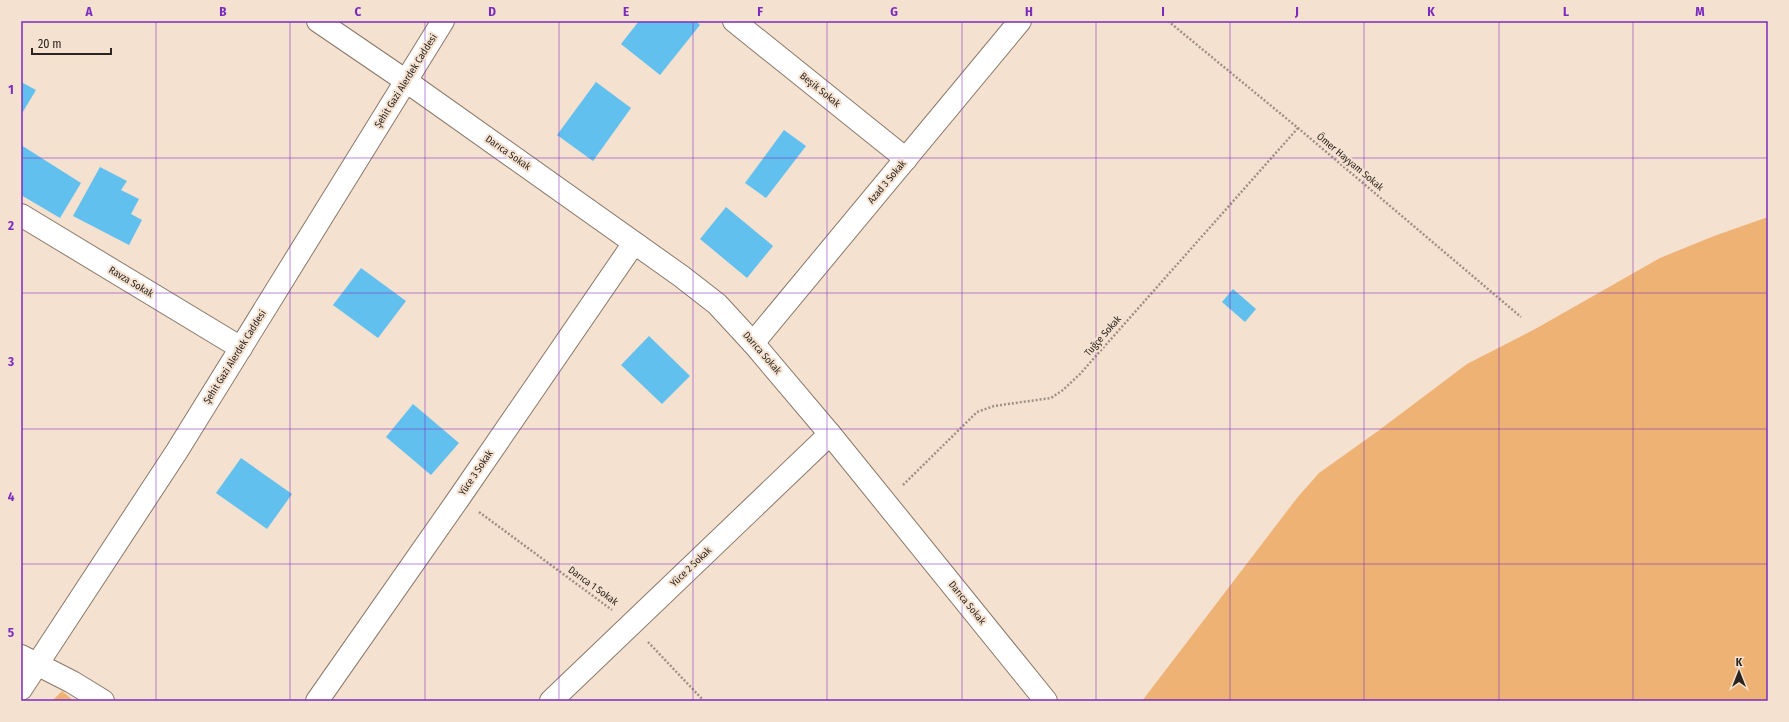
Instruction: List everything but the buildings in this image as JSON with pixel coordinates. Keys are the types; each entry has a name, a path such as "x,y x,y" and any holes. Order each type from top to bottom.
{"street":[{"name":"Darıca Sokak","path":"318,21 406,81 681,276 716,304 753,342 830,434 1046,701"},
{"name":"Şehit Gazi Alerdek Caddesi","path":"21,689 29,660 177,450 443,21"},
{"name":"Beşik Sokak","path":"734,21 906,159"},
{"name":"Azad 3 Sokak","path":"753,342 1020,21"},
{"name":"Ravza Sokak","path":"21,216 241,348"},
{"name":"Yüce 3 Sokak","path":"317,701 459,498 634,243"},
{"name":"Yüce 2 Sokak","path":"551,701 830,434"},
{"path":"29,660 72,682 103,701"}],"path":[{"name":"Ömer Hayyam Sokak","path":"1168,21 1298,128 1521,317"},
{"name":"Tuğçe Sokak","path":"886,502 977,412 994,406 1051,398 1063,390 1080,374 1298,128"},
{"name":"Darıca 1 Sokak","path":"459,498 631,624 704,701"}],"shaded area":[{"path":"1768,217 1768,701 1142,701 1297,498 1319,473 1467,364 1537,328 1660,258 1714,236"},
{"path":"62,691 74,701 52,701"}]}
